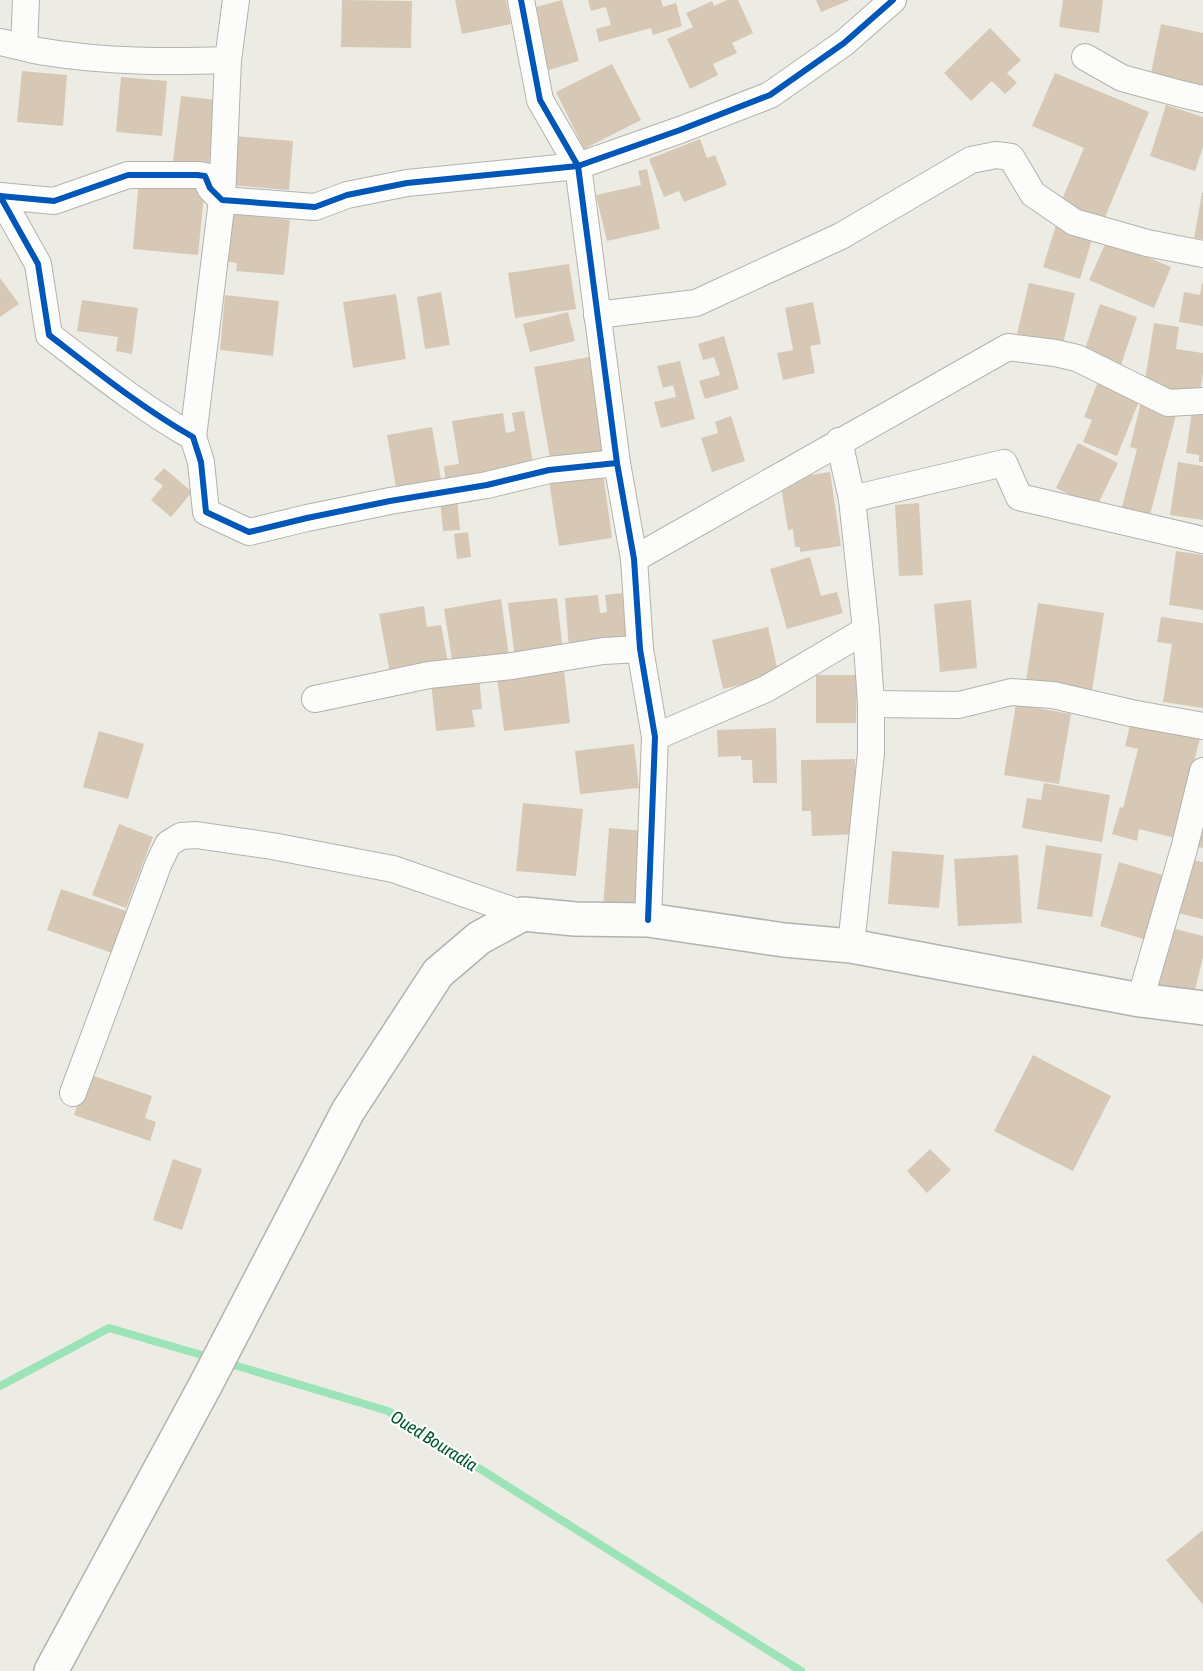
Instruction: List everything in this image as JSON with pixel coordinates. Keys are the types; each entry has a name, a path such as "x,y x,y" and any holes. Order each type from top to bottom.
{"main road":[{"path":"51,1671 205,1386 348,1111 438,973 479,939 522,914 574,919 648,920 784,940 851,946 1140,1000 1203,1008"}],"street":[{"path":"26,0 12,45 44,52 160,62 228,60"},
{"path":"236,0 228,60 222,200 194,437 201,462 206,512 249,532 390,501 487,485 549,470 617,463"},
{"path":"521,0 540,100 578,165 617,463 634,559 640,649 655,737 648,920"},
{"path":"0,196 54,201 128,175 196,175 205,176 210,188 222,200 315,207 347,195 407,183 578,165 680,130 770,95 844,42 893,0"},
{"path":"1085,57 1122,78 1203,99"},
{"path":"597,315 696,303 841,236 971,160 996,155 1011,158 1033,194 1074,222 1147,243 1203,254"},
{"path":"0,196 38,264 49,335 116,387 166,422 194,437"},
{"path":"634,559 1008,347 1077,358 1168,403 1203,401"},
{"path":"839,441 852,499 866,630 871,704 871,753 851,946"},
{"path":"852,499 1004,463 1019,497 1203,540"},
{"path":"655,737 766,689 866,630"},
{"path":"315,699 429,675 512,666 603,651 640,649"},
{"path":"871,704 959,705 1011,692 1053,695 1131,713 1203,726"},
{"path":"1140,1000 1193,851 1203,771"},
{"path":"73,1093 158,865 168,844 181,836 196,835 272,846 393,869 522,914"}],"building":[{"path":"342,0 412,1 411,48 341,47"},
{"path":"455,0 506,0 511,24 462,34"},
{"path":"562,0 579,61 542,72 525,10"},
{"path":"588,0 661,0 663,7 676,3 682,26 653,35 651,28 599,42 596,29 611,25 606,7 591,11"},
{"path":"727,0 738,0 753,33 732,43 737,53 713,64 718,75 690,89 667,39 693,27 686,13 712,1 714,6"},
{"path":"816,0 850,0 821,12"},
{"path":"1063,0 1103,0 1099,33 1059,27"},
{"path":"1161,24 1203,33 1203,89 1150,78"},
{"path":"990,28 1021,60 1007,73 1017,83 1005,94 992,81 971,101 944,73"},
{"path":"612,64 641,120 584,149 556,92"},
{"path":"22,71 67,75 63,126 17,122"},
{"path":"1055,73 1149,112 1103,222 1060,204 1084,148 1032,126"},
{"path":"121,77 167,81 162,136 116,132"},
{"path":"181,96 216,100 209,165 173,161"},
{"path":"1166,105 1203,117 1203,147 1195,171 1150,156"},
{"path":"234,136 293,141 289,190 230,185"},
{"path":"700,139 707,158 715,155 727,185 684,202 679,191 664,197 649,159"},
{"path":"647,169 660,229 607,241 596,195 641,185 638,171"},
{"path":"139,180 205,186 198,255 133,249"},
{"path":"1203,193 1203,239 1194,238"},
{"path":"227,213 290,220 284,275 236,271 237,263 222,261"},
{"path":"1056,225 1093,236 1080,279 1043,267"},
{"path":"1107,240 1171,267 1154,308 1089,280"},
{"path":"569,264 576,309 515,318 508,273"},
{"path":"0,278 19,304 0,317"},
{"path":"1029,283 1075,293 1063,344 1017,334"},
{"path":"1202,283 1203,326 1179,322 1184,292 1200,295"},
{"path":"441,292 450,345 425,349 417,297"},
{"path":"396,294 406,359 353,368 343,302"},
{"path":"225,295 279,301 273,356 220,350"},
{"path":"82,300 138,308 132,354 116,351 118,337 77,331"},
{"path":"813,302 821,344 810,346 815,373 783,380 777,353 793,350 785,308"},
{"path":"1100,304 1137,317 1120,368 1083,355"},
{"path":"568,312 575,341 530,352 523,324"},
{"path":"1154,323 1179,327 1176,349 1203,353 1203,374 1199,398 1159,392 1161,383 1145,380"},
{"path":"724,336 739,389 705,399 699,381 720,375 714,357 703,360 698,344"},
{"path":"589,357 606,454 551,464 534,367"},
{"path":"680,361 695,419 661,428 654,402 676,397 673,385 663,388 657,366"},
{"path":"1099,379 1141,396 1117,456 1083,442 1092,420 1084,417"},
{"path":"1141,402 1177,411 1149,519 1121,511 1137,449 1130,447"},
{"path":"1193,404 1203,405 1203,462 1199,462 1199,455 1186,453"},
{"path":"524,411 534,469 446,485 444,466 459,464 452,421 503,413 506,433 515,431 512,413"},
{"path":"731,416 745,461 712,472 701,438 718,433 715,422"},
{"path":"432,427 442,485 397,493 387,435"},
{"path":"1078,443 1118,463 1096,508 1056,488"},
{"path":"1178,462 1203,466 1203,520 1170,515"},
{"path":"164,468 192,492 171,517 151,500 163,486 154,479"},
{"path":"830,472 841,546 800,552 800,547 795,547 793,529 788,530 780,480"},
{"path":"603,473 612,538 559,546 549,481"},
{"path":"457,497 460,530 443,531 440,498"},
{"path":"919,503 923,575 899,576 895,505"},
{"path":"468,532 471,557 457,559 454,534"},
{"path":"1176,551 1203,555 1203,610 1169,605"},
{"path":"810,557 821,596 837,592 843,613 787,629 770,569"},
{"path":"622,593 627,644 569,649 565,598 598,595 600,613 607,612 605,595"},
{"path":"557,598 563,652 515,658 508,603"},
{"path":"501,599 509,656 453,666 444,609"},
{"path":"971,600 977,668 940,672 934,604"},
{"path":"1038,603 1104,613 1092,691 1026,681"},
{"path":"424,606 427,627 441,625 449,668 391,679 379,614"},
{"path":"1161,617 1203,623 1203,708 1163,702 1172,644 1157,642"},
{"path":"768,627 779,676 723,689 712,640"},
{"path":"564,670 570,723 504,731 497,678"},
{"path":"816,675 857,675 856,723 816,723"},
{"path":"479,677 482,709 472,710 475,727 436,731 431,681"},
{"path":"1016,704 1071,714 1059,784 1004,775"},
{"path":"1131,721 1200,738 1175,838 1139,829 1137,841 1112,834 1120,807 1123,808 1138,749 1125,746"},
{"path":"776,728 777,783 753,783 752,760 741,760 741,756 718,757 717,730"},
{"path":"99,731 144,744 128,799 83,787"},
{"path":"634,744 639,788 580,794 575,751"},
{"path":"855,759 857,834 812,836 811,811 802,811 801,760"},
{"path":"1044,783 1110,795 1102,842 1022,828 1027,798 1041,800"},
{"path":"523,803 583,809 576,876 516,871"},
{"path":"119,824 153,837 126,908 92,895"},
{"path":"1203,826 1203,848 1198,847"},
{"path":"609,828 644,831 637,910 603,907"},
{"path":"1046,845 1102,854 1092,917 1037,909"},
{"path":"892,851 944,855 939,908 888,904"},
{"path":"1018,855 1022,923 958,926 954,859"},
{"path":"1186,859 1203,862 1203,919 1173,912"},
{"path":"1119,862 1169,877 1150,941 1100,926"},
{"path":"61,889 126,911 112,953 47,930"},
{"path":"1167,927 1203,936 1203,957 1193,999 1152,989"},
{"path":"1033,1055 1111,1096 1073,1171 994,1131"},
{"path":"88,1074 152,1096 145,1118 156,1122 150,1141 74,1115"},
{"path":"930,1149 951,1170 927,1193 907,1171"},
{"path":"173,1159 202,1169 182,1230 153,1220"},
{"path":"1203,1530 1203,1605 1166,1560"}],"waterway":[{"name":"Oued Bouradia","path":"0,1386 109,1328 212,1358"},
{"name":"Oued Bouradia","path":"224,1362 388,1411 801,1671"}],"cycle path":[{"path":"521,0 540,100 578,166 617,463 634,559 640,649 655,737 648,920"},
{"path":"0,196 54,201 128,175 197,175 205,176 210,188 222,200 315,207 347,195 407,183 578,166 770,95 844,43 893,0"},
{"path":"0,196 38,264 49,335 137,401 193,437 201,462 206,512 249,532 390,501 487,485 549,470 617,463"}]}
